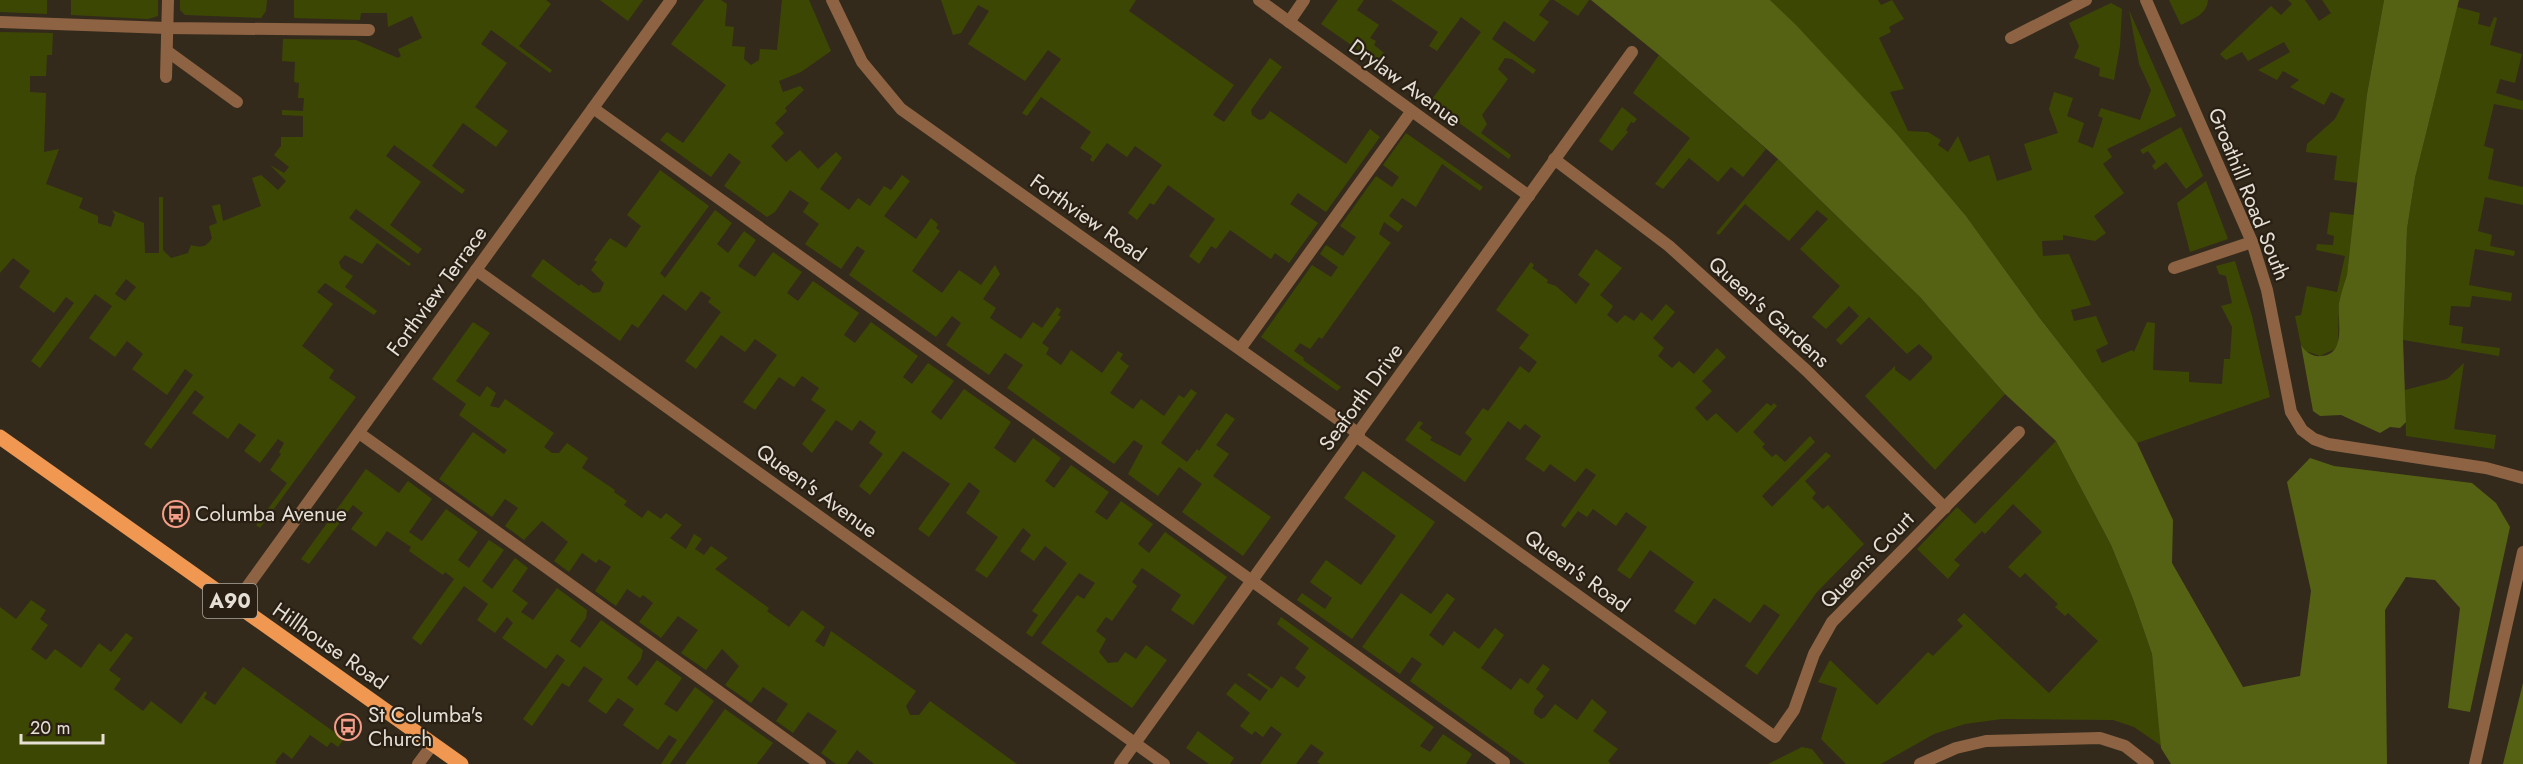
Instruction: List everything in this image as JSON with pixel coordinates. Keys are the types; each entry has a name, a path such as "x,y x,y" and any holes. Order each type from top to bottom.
{"main road":[{"name":"Hillhouse Road","path":"0,437 461,764"}],"street":[{"path":"166,77 168,0"},
{"name":"Forthview Terrace","path":"234,605 671,0"},
{"name":"Forthview Road","path":"832,0 862,62 901,109 1358,436"},
{"name":"Drylaw Avenue","path":"1259,0 1529,196"},
{"path":"1288,22 1304,0"},
{"path":"2011,38 2086,0"},
{"name":"Groathill Road South","path":"2146,0 2252,242 2267,290 2291,412 2302,430 2314,439 2328,444 2486,468 2523,478"},
{"path":"0,22 167,28 369,30"},
{"path":"167,51 237,102"},
{"name":"Seaforth Drive","path":"1120,764 1632,52"},
{"path":"593,108 1504,762"},
{"path":"1240,350 1412,112"},
{"name":"Queen's Gardens","path":"1554,159 1669,246 1807,371 1945,508"},
{"path":"2174,268 2252,242"},
{"name":"Queen's Avenue","path":"476,270 1164,764"},
{"name":"Queens Court","path":"1775,737 1794,710 1814,654 1832,622 2019,432"},
{"path":"359,433 820,764"},
{"name":"Queen's Road","path":"1358,436 1775,737"},
{"path":"2475,764 2523,552"},
{"path":"1920,764 1949,750 1986,741 2100,738 2125,746 2148,764"},
{"path":"418,764 433,744"}],"green space":[{"path":"0,0 47,0 47,14 0,12"},
{"path":"71,0 158,0 158,16 148,19 71,15"},
{"path":"180,0 267,0 266,11 261,18 185,15 180,10"},
{"path":"294,0 546,0 551,4 519,46 552,70 550,73 491,30 481,44 507,63 475,107 508,131 496,147 463,123 432,166 465,190 462,194 394,145 386,156 421,182 390,225 422,249 418,254 356,209 349,218 411,264 409,266 377,243 362,264 345,255 339,262 341,268 353,276 345,287 377,311 374,315 325,283 317,292 333,304 302,346 334,370 329,378 356,397 260,528 256,525 287,483 270,470 281,454 279,452 284,443 278,439 260,463 244,451 256,435 239,423 228,439 192,413 204,397 195,390 151,449 144,444 193,375 185,369 167,395 132,369 143,354 127,341 115,357 89,338 112,306 95,294 40,368 31,361 74,303 66,297 54,313 19,287 30,271 13,258 0,273 0,32 53,33 52,55 47,55 46,76 30,76 30,92 46,93 44,152 59,149 46,184 83,198 79,208 98,216 98,223 111,227 115,215 112,210 144,223 145,253 159,253 159,197 163,197 163,250 171,258 188,253 191,245 203,246 210,241 212,238 209,226 217,223 212,206 220,204 223,221 261,206 252,178 261,175 278,190 286,181 270,165 284,173 289,167 274,155 281,146 281,137 303,137 303,116 282,115 282,110 303,111 304,98 298,98 299,83 294,82 295,62 282,61 283,39 356,40 398,58 401,56 398,49 422,38 412,16 388,27 387,13 361,13 360,20 294,18","holes":["126,279 136,287 125,301 115,294"]},
{"path":"600,0 643,0 628,21"},
{"path":"704,0 721,0 727,4 725,26 734,27 732,46 745,47 744,59 751,65 759,60 760,49 777,50 782,0 809,0 831,51 801,72 779,81 783,92 800,86 804,90 785,108 787,111 775,123 784,133 771,146 786,162 800,150 818,169 836,152 842,158 820,189 849,210 858,198 870,206 884,186 891,190 902,175 910,181 884,216 916,239 931,218 938,224 936,228 940,231 912,271 942,293 959,270 981,285 995,265 1000,274 983,299 996,308 990,318 1021,339 1033,322 1042,328 1057,307 1061,310 1058,315 1061,317 1042,343 1049,348 1046,354 1061,365 1071,350 1102,373 1118,351 1123,354 1120,359 1129,366 1110,393 1133,409 1141,399 1164,416 1179,395 1184,398 1191,389 1197,393 1161,443 1187,462 1197,449 1199,451 1226,413 1235,419 1216,445 1229,454 1213,476 1271,517 1243,556 1182,512 1202,484 1179,467 1158,496 1128,474 1143,446 1134,440 1114,464 1007,388 1023,365 1005,353 989,375 946,345 961,323 952,316 936,337 849,275 865,251 857,246 841,269 805,244 819,224 803,212 809,203 790,190 775,212 767,217 724,186 741,162 729,153 711,177 660,140 667,132 683,143 726,85 671,44"},
{"path":"941,0 1136,0 1129,11 1234,85 1213,115 1224,122 1270,58 1282,67 1251,110 1252,115 1259,120 1264,119 1270,111 1346,164 1370,129 1380,137 1326,212 1298,193 1290,204 1318,223 1289,263 1275,253 1271,259 1230,230 1216,249 1211,246 1199,264 1189,256 1215,219 1168,185 1154,205 1150,203 1137,220 1128,213 1162,165 1135,146 1127,157 1107,143 1093,162 1090,160 1092,156 1080,148 1091,132 1041,97 1027,116 1022,113 1061,59 1048,50 1025,81 968,44 989,11 978,5 961,33 953,35"},
{"path":"1338,0 1364,0 1357,10 1379,25 1370,38 1376,41 1374,45 1384,53 1377,63 1321,24"},
{"path":"1391,0 1550,0 1539,15 1549,22 1534,42 1504,21 1492,39 1536,70 1533,74 1512,59 1505,58 1498,69 1508,79 1482,115 1487,124 1481,133 1511,155 1509,159 1430,102 1481,32 1461,17 1437,51 1429,46 1438,32"},
{"path":"1554,0 1589,0 1578,16"},
{"path":"1591,0 1770,0 1797,26 1896,133 1966,216 2039,317 2137,443 2173,520 2172,563 2243,687 2300,676 2311,591 2287,482 2310,458 2334,466 2472,483 2496,503 2510,527 2470,712 2448,708 2460,608 2435,580 2406,577 2385,610 2387,764 2171,764 2161,748 2152,654 2133,599 2111,545 2056,441 2005,394 1920,297 1778,159 1659,55"},
{"path":"1770,0 1878,0 1881,5 1892,0 1904,19 1889,27 1891,32 1879,38 1904,89 1890,92 1908,131 1928,132 1941,140 1938,145 1948,152 1958,136 1969,162 1989,155 1997,181 2032,170 2024,144 2058,133 2049,109 2054,92 2073,98 2067,116 2084,123 2078,142 2093,148 2103,118 2098,116 2101,108 2140,120 2151,90 2139,64 2129,10 2176,116 2107,149 2112,157 2103,164 2124,193 2094,216 2106,233 2095,241 2063,235 2063,240 2042,241 2043,256 2069,254 2091,305 2071,310 2074,321 2096,316 2108,344 2096,350 2102,363 2132,350 2134,352 2147,322 2155,323 2153,370 2189,372 2189,382 2222,384 2224,359 2230,359 2232,327 2221,306 2232,303 2226,276 2219,274 2216,266 2235,261 2252,316 2270,397 2137,443 2040,318 1966,216 1897,134"},
{"path":"2169,0 2208,0 2202,13 2181,25"},
{"path":"2288,0 2305,0 2319,21 2331,13 2322,0 2384,0 2367,94 2359,183 2334,180 2337,156 2306,152 2307,144 2335,119 2345,99 2331,92 2324,105 2290,87 2299,80 2283,71 2277,80 2258,70 2290,52 2284,42 2248,61 2242,52 2226,60 2220,54 2271,6 2281,15 2292,4"},
{"path":"2384,0 2459,0 2415,178 2407,229 2403,340 2406,422 2400,428 2390,427 2380,433 2341,415 2320,416 2313,411 2301,345 2310,354 2321,356 2329,354 2338,343 2339,303 2347,275 2367,94"},
{"path":"2111,3 2122,9 2120,46 2114,80 2099,76 2100,68 2074,58 2079,46 2069,23"},
{"path":"2457,7 2480,13 2478,24 2490,27 2494,17 2497,18 2490,45 2522,54 2515,83 2500,79 2496,93 2523,101 2523,110 2494,104 2484,146 2494,149 2488,179 2523,187 2523,205 2485,197 2478,231 2492,235 2490,246 2515,251 2514,256 2475,249 2469,285 2512,293 2511,301 2472,296 2470,307 2451,306 2449,325 2463,327 2461,343 2500,348 2499,356 2403,340 2407,229 2415,178"},
{"path":"1659,55 1766,149 1743,177 1731,167 1718,182 1689,158 1663,189 1655,184 1690,138 1633,93"},
{"path":"1622,107 1637,119 1634,123 1631,122 1626,130 1628,132 1612,151 1599,141"},
{"path":"2181,127 2203,176 2186,189 2166,162 2155,170 2152,166 2156,162 2148,151 2143,154 2140,150"},
{"path":"1406,133 1483,187 1480,191 1442,164 1416,207 1402,198 1389,216 1403,226 1398,232 1384,222 1379,234 1391,243 1322,339 1319,337 1310,349 1300,343 1294,351 1341,387 1337,391 1261,337 1312,265 1331,277 1338,267 1320,254 1326,245 1343,256 1356,237 1340,226 1376,176 1392,187 1399,177 1383,165"},
{"path":"1778,159 1920,297 2005,394 1935,470 1865,396 1895,366 1895,370 1910,381 1932,359 1932,356 1919,344 1907,354 1869,317 1841,345 1836,340 1859,316 1849,306 1826,329 1812,317 1840,286 1800,249 1828,219 1817,210 1789,241 1745,204 1719,235 1716,233"},
{"path":"660,170 709,206 660,273 665,278 715,210 732,223 717,244 728,253 744,231 756,240 738,266 755,277 773,252 802,272 787,293 798,301 813,281 859,313 844,335 855,343 871,322 918,356 903,377 912,384 928,363 954,381 931,412 941,420 964,389 1011,422 994,448 1015,463 1033,438 1061,458 1045,481 1054,488 1071,465 1109,492 1095,512 1107,520 1121,501 1153,524 1138,544 1149,553 1165,532 1227,577 1193,625 1171,610 1181,595 1142,568 1132,582 1137,586 1112,621 1106,617 1096,631 1106,639 1099,652 1108,663 1118,662 1125,652 1136,659 1146,645 1167,660 1132,708 1041,643 1077,595 1084,599 1095,583 1079,573 1032,637 1026,633 1038,615 1032,611 1067,563 1045,546 1034,561 1020,551 1031,535 1023,528 987,578 975,570 998,537 966,513 980,491 969,482 929,537 918,529 950,484 903,451 870,495 859,486 883,454 869,443 876,432 860,420 852,431 836,420 812,453 802,444 826,410 811,400 819,388 802,376 794,387 779,377 755,410 743,402 777,355 755,339 745,352 721,335 696,369 685,361 721,312 708,302 711,298 701,291 686,311 663,294 638,328 632,324 620,341 531,276 543,259 579,286 581,284 593,293 600,292 604,283 591,270 597,262 594,260 610,238 626,248 641,226 627,215"},
{"path":"2206,181 2228,239 2190,252 2177,203"},
{"path":"2330,212 2354,215 2347,275 2339,303 2338,344 2335,349 2320,356 2306,351 2301,345 2295,316 2301,315 2307,286 2337,292 2345,256 2316,250 2317,244 2333,245 2334,236 2327,234"},
{"path":"1596,249 1622,268 1600,295 1613,306 1607,315 1617,323 1625,315 1634,321 1641,312 1652,321 1666,304 1675,312 1653,338 1664,348 1658,356 1672,368 1679,361 1694,374 1717,348 1726,357 1702,381 1712,391 1695,408 1707,421 1716,413 1737,433 1767,403 1771,406 1774,403 1777,406 1753,432 1765,444 1762,447 1772,457 1776,454 1785,462 1810,436 1815,442 1762,496 1772,507 1826,452 1831,456 1805,481 1816,493 1812,498 1823,509 1828,505 1864,544 1817,592 1757,675 1745,666 1780,615 1764,604 1750,623 1714,598 1695,625 1674,611 1694,582 1650,550 1630,579 1617,570 1647,527 1626,512 1616,526 1593,509 1587,517 1578,511 1565,528 1561,525 1596,475 1586,468 1575,482 1550,464 1544,472 1525,459 1541,436 1525,424 1520,430 1508,421 1465,482 1405,440 1419,421 1423,423 1419,428 1432,437 1430,440 1460,456 1472,439 1465,433 1483,408 1488,411 1520,366 1529,373 1537,362 1519,348 1529,335 1496,310 1531,262 1534,265 1532,268 1548,280 1547,283 1556,286 1576,304 1590,284 1578,275"},
{"path":"473,322 490,333 456,381 480,397 487,386 496,393 490,406 499,408 505,399 554,433 544,447 552,453 559,453 567,443 588,458 582,468 615,490 614,492 627,501 624,505 642,518 648,510 661,519 666,513 682,525 670,538 686,549 694,534 702,539 695,549 704,555 711,546 728,558 715,569 769,608 767,611 789,627 802,610 825,627 815,641 824,647 831,631 916,691 906,706 910,715 919,715 930,701 1017,764 874,764 857,750 847,764 836,764 821,753 837,731 808,712 793,733 776,721 788,704 763,687 751,703 725,685 739,666 722,649 706,670 681,653 698,630 678,616 661,638 639,622 653,603 643,595 640,598 627,589 616,606 595,591 611,567 599,559 596,563 582,553 569,572 554,561 568,542 542,521 524,540 505,526 518,508 505,499 492,517 439,479 473,432 504,454 507,450 459,415 466,404 432,379"},
{"path":"2464,363 2454,429 2496,435 2494,449 2406,436 2405,390 2447,379"},
{"path":"2056,441 2111,545 2133,599 2152,654 2163,747 2134,727 2113,720 2002,719 1965,724 1934,734 1881,764 1846,764 1821,739 1837,688 1818,682 1830,660 1877,705 1928,652 1933,656 1963,626 1957,620 1964,613 2049,693 2098,641 2068,613 2065,616 2055,607 2058,604 2025,573 2020,578 2008,567 2042,532 2013,504 1985,534 1982,531 1954,560 1960,565 1948,579 1917,549 1957,507 1975,524"},
{"path":"366,469 399,493 408,481 432,499 409,532 422,541 446,509 478,532 458,560 469,568 489,540 504,550 482,581 492,589 515,558 528,568 512,591 528,603 521,612 533,620 557,588 587,610 586,618 570,641 580,648 601,620 643,650 641,659 627,678 637,686 657,660 682,678 664,704 677,712 695,687 714,701 670,764 661,764 677,740 669,735 658,750 623,725 634,709 618,698 606,714 588,701 603,679 584,666 569,687 562,683 532,726 523,719 565,660 557,654 546,669 502,638 513,623 507,617 495,633 477,620 488,604 464,586 421,645 412,638 454,579 445,572 443,575 409,551 411,547 387,531 376,547 351,529 363,513 353,505 309,564 301,559"},
{"path":"1363,471 1435,522 1352,639 1297,600 1302,593 1325,609 1332,598 1310,582 1326,560 1361,585 1396,536 1344,498"},
{"path":"1401,593 1431,614 1447,593 1455,599 1429,635 1443,646 1454,631 1479,649 1495,628 1504,635 1481,668 1511,690 1520,678 1528,684 1543,664 1550,669 1536,689 1544,696 1534,709 1534,714 1541,719 1555,704 1577,720 1592,699 1607,712 1593,731 1618,749 1608,761 1611,764 1525,764 1410,681 1422,664 1412,657 1400,674 1362,647"},
{"path":"31,600 46,610 40,619 48,625 31,649 46,660 55,649 81,668 99,643 111,652 126,633 133,638 109,670 121,679 114,689 143,711 151,701 181,724 205,691 207,693 204,698 215,705 243,667 344,739 338,747 331,742 327,747 310,735 292,759 283,752 275,762 277,764 0,764 0,607 16,619"},
{"path":"1281,617 1434,727 1420,746 1430,752 1443,734 1472,754 1466,764 1320,764 1317,762 1324,753 1311,744 1296,764 1260,764 1282,734 1271,726 1263,737 1255,731 1252,735 1240,726 1250,713 1226,694 1235,683 1260,701 1268,690 1247,675 1249,673 1272,689 1281,676 1298,688 1306,677 1295,668 1309,648 1277,624"},
{"path":"2523,683 2523,764 2503,764 2504,760"},
{"path":"725,709 773,743 757,764 685,764"},
{"path":"1198,731 1234,758 1230,764 1209,764 1186,748"},
{"path":"1802,747 1812,749 1824,764 1768,764"}],"place":[{"name":"Columba Avenue","path":"176,514"},
{"name":"St Columba's Church","path":"348,727"}]}
